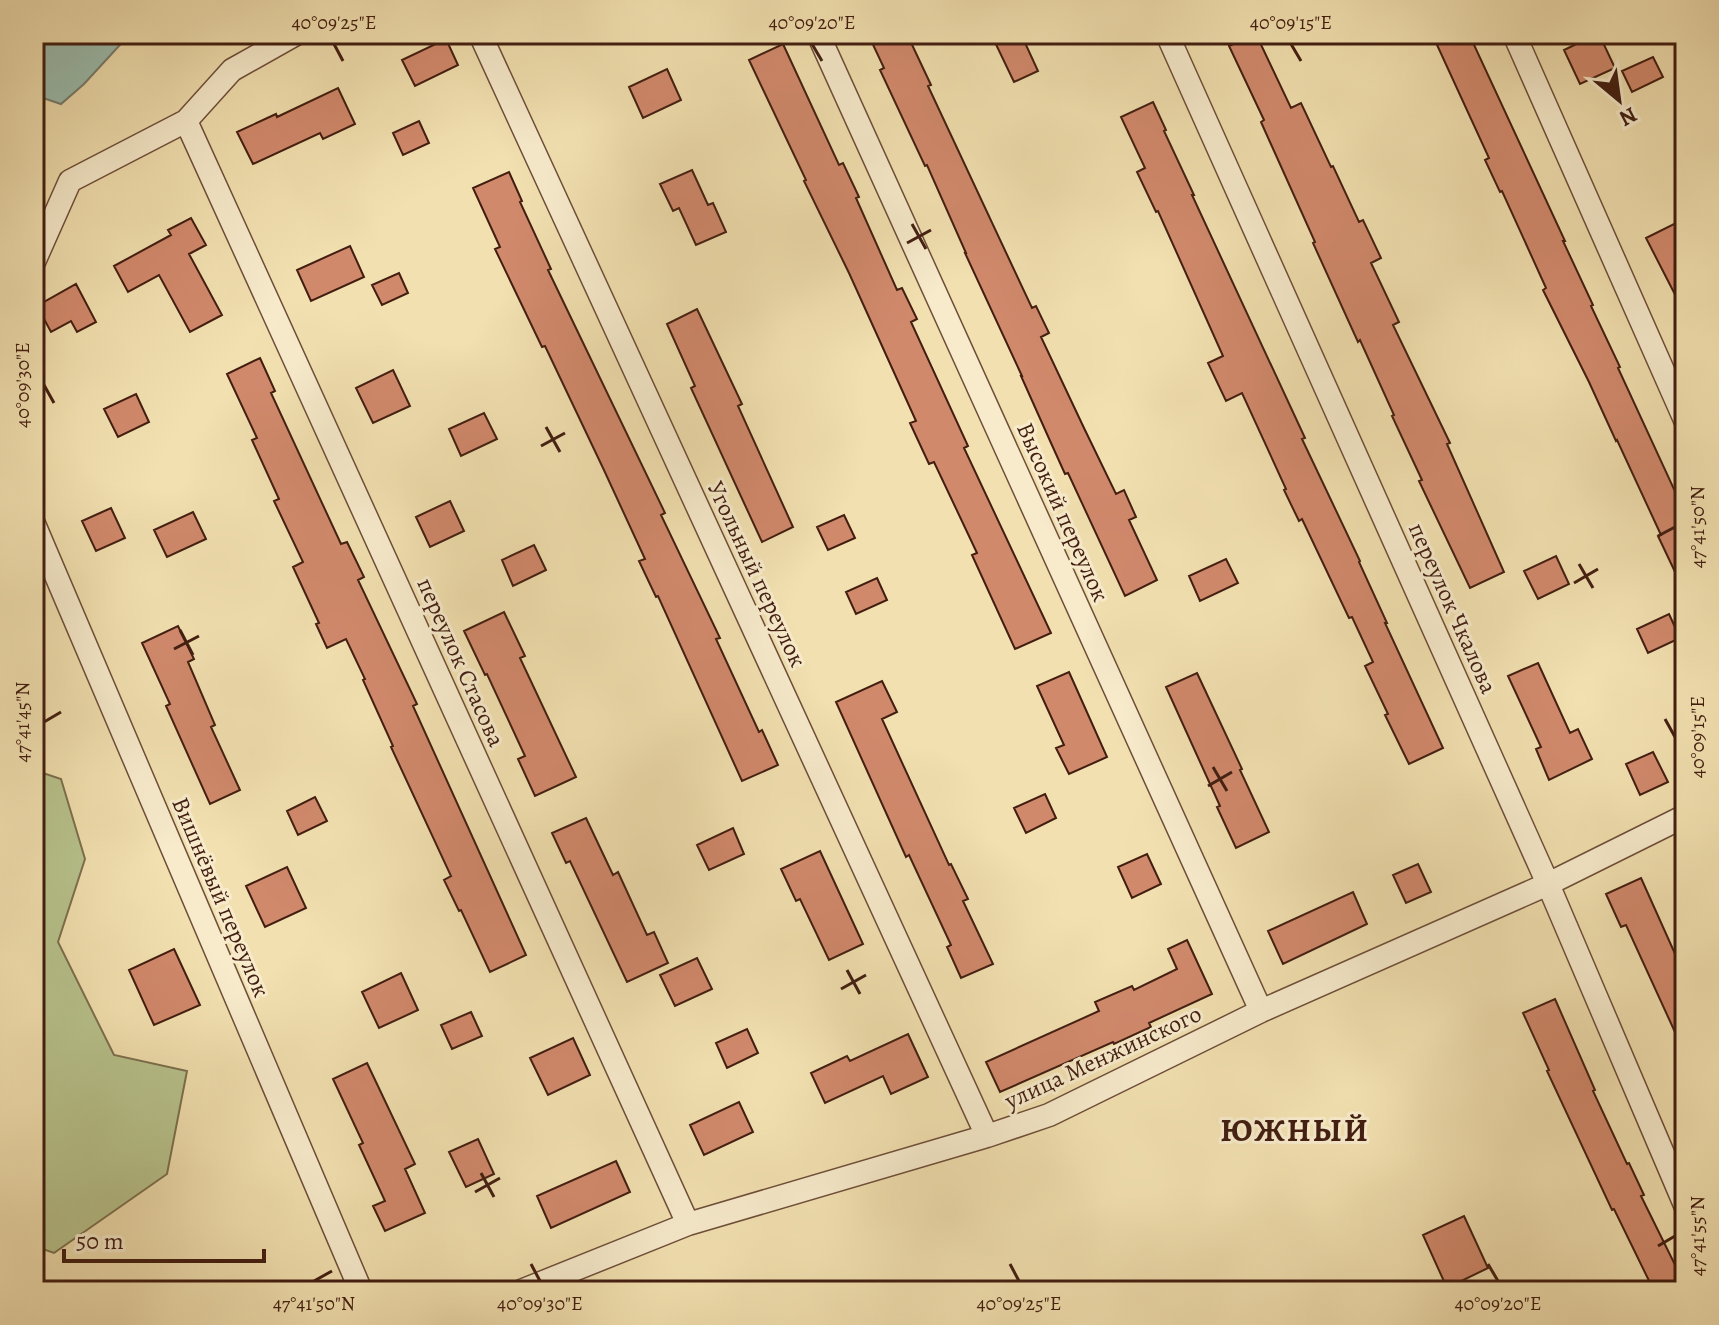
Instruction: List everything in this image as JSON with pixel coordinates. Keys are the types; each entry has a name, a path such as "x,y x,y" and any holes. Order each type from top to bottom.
{"street":[{"path":"34,262 70,181 186,121 232,70 296,34"},
{"name":"Угольный переулок","path":"480,34 987,1136"},
{"name":"Высокий переулок","path":"818,34 1261,1011"},
{"name":"переулок Чкалова","path":"1167,34 1548,884 1685,1205"},
{"path":"1514,34 1685,420"},
{"name":"переулок Стасова","path":"186,121 688,1224"},
{"name":"Вишнёвый переулок","path":"34,524 361,1291"},
{"name":"улица Менжинского","path":"521,1291 688,1224 1049,1115 1261,1011 1548,884 1685,816"}],"green space":[{"path":"34,770 61,779 85,859 58,942 114,1055 187,1071 167,1174 54,1253 34,1246"}],"shaded area":[{"path":"34,34 130,34 61,104 34,95"}],"building":[{"path":"868,34 907,34 931,85 928,86 1032,308 1036,306 1049,333 1041,337 1084,428 1116,494 1124,490 1136,517 1129,520 1157,580 1125,596 1068,473 1065,474 927,165 880,70 884,68"},
{"path":"991,34 1021,34 1038,71 1014,82"},
{"path":"1256,34 1291,108 1301,103 1359,222 1363,220 1381,258 1371,263 1399,322 1393,325 1450,443 1447,444 1504,572 1470,588 1419,481 1422,480 1360,340 1358,342 1313,243 1261,122 1264,120 1229,46"},
{"path":"1432,34 1469,34 1565,241 1618,368 1685,513 1685,593 1617,440 1543,290 1546,288 1485,160 1489,158"},
{"path":"1597,34 1615,68 1580,84 1564,50"},
{"path":"446,39 458,65 415,86 402,60"},
{"path":"783,44 839,165 843,163 859,197 856,198 897,290 902,288 917,319 911,322 968,446 964,448 1051,633 1015,649 972,555 977,553 934,462 929,464 910,423 916,421 749,60"},
{"path":"1653,57 1663,77 1632,92 1622,71"},
{"path":"667,69 681,100 643,118 629,87"},
{"path":"338,88 355,124 323,139 320,133 253,164 237,132"},
{"path":"1153,102 1192,195 1305,438 1302,439 1443,748 1409,764 1365,666 1373,662 1302,519 1299,521 1242,393 1226,401 1208,363 1223,356 1158,211 1137,172 1145,168 1121,117"},
{"path":"419,121 429,143 403,155 393,133"},
{"path":"692,170 708,205 713,203 726,232 696,245 679,208 673,211 660,184"},
{"path":"509,172 551,269 548,270 665,513 661,515 720,638 716,639 759,732 762,730 778,765 742,781 639,561 645,559 603,468 495,249 500,247 473,188"},
{"path":"191,218 206,245 189,254 222,315 190,332 159,275 128,292 114,266 171,235 168,230"},
{"path":"1678,222 1685,236 1685,314 1646,238"},
{"path":"350,246 364,277 311,301 297,270"},
{"path":"399,273 408,293 382,305 372,285"},
{"path":"76,284 96,322 77,332 71,321 51,332 37,306"},
{"path":"697,309 742,404 738,406 793,527 762,542 691,388 695,386 667,324"},
{"path":"260,358 275,391 271,393 341,544 347,542 364,577 358,580 417,704 413,706 526,955 490,972 444,880 451,876 391,747 346,639 327,648 293,567 303,562 274,501 279,499 252,440 257,438 227,374"},
{"path":"393,370 410,406 373,423 356,388"},
{"path":"136,394 149,422 118,437 104,409"},
{"path":"484,413 497,439 461,456 449,429"},
{"path":"450,501 464,531 430,547 416,517"},
{"path":"111,508 125,538 96,551 82,521"},
{"path":"193,512 206,539 167,557 154,530"},
{"path":"844,515 855,538 828,550 817,527"},
{"path":"534,545 546,570 513,586 502,560"},
{"path":"1556,556 1569,584 1538,599 1524,571"},
{"path":"1226,559 1238,583 1200,601 1189,576"},
{"path":"877,578 887,600 856,614 846,592"},
{"path":"504,612 525,656 520,658 576,777 535,796 518,759 525,756 464,631"},
{"path":"1669,614 1680,638 1648,653 1637,629"},
{"path":"178,626 194,659 188,662 215,725 211,727 240,790 210,804 166,706 170,704 142,643"},
{"path":"1538,663 1570,733 1578,729 1592,759 1549,780 1536,749 1541,747 1508,676"},
{"path":"1069,672 1107,757 1069,774 1056,748 1064,745 1037,686"},
{"path":"1197,673 1269,832 1236,848 1166,687"},
{"path":"882,681 897,712 882,719 949,865 968,899 963,901 993,964 961,978 947,947 951,945 909,855 906,857 836,702"},
{"path":"1653,752 1668,782 1640,795 1626,764"},
{"path":"1045,794 1056,818 1026,833 1014,808"},
{"path":"315,797 327,821 298,835 287,811"},
{"path":"586,818 613,875 618,872 647,935 654,932 668,963 627,982 570,861 566,863 552,833"},
{"path":"733,828 744,854 709,870 697,845"},
{"path":"820,851 863,944 829,960 800,899 796,901 781,869"},
{"path":"1147,854 1161,884 1132,898 1118,867"},
{"path":"1418,864 1431,892 1406,903 1393,875"},
{"path":"287,867 306,908 265,927 246,886"},
{"path":"1641,878 1685,976 1685,1054 1626,925 1621,927 1606,894"},
{"path":"1353,892 1367,924 1283,964 1268,931"},
{"path":"1187,940 1212,994 1149,1023 1151,1027 1000,1092 986,1062 1099,1011 1095,1002 1132,986 1134,990 1177,969 1168,949"},
{"path":"174,949 200,1005 154,1025 129,970"},
{"path":"697,958 712,989 675,1006 660,975"},
{"path":"401,973 418,1010 379,1028 362,992"},
{"path":"1555,999 1593,1091 1644,1195 1641,1196 1685,1285 1685,1291 1654,1291 1547,1071 1523,1013"},
{"path":"471,1012 482,1036 452,1049 441,1025"},
{"path":"747,1029 758,1053 727,1068 716,1043"},
{"path":"908,1034 928,1077 891,1094 883,1076 825,1103 811,1073 847,1056 850,1061"},
{"path":"573,1038 590,1075 548,1095 530,1058"},
{"path":"367,1063 415,1164 405,1169 425,1213 385,1231 373,1206 385,1201 359,1145 363,1143 333,1079"},
{"path":"739,1102 753,1132 704,1155 690,1125"},
{"path":"478,1139 494,1174 466,1187 449,1152"},
{"path":"616,1161 630,1192 551,1228 537,1196"},
{"path":"1464,1216 1488,1268 1447,1288 1423,1235"}],"district":[{"name":"ЮЖНЫЙ","path":"1295,1130"}]}
